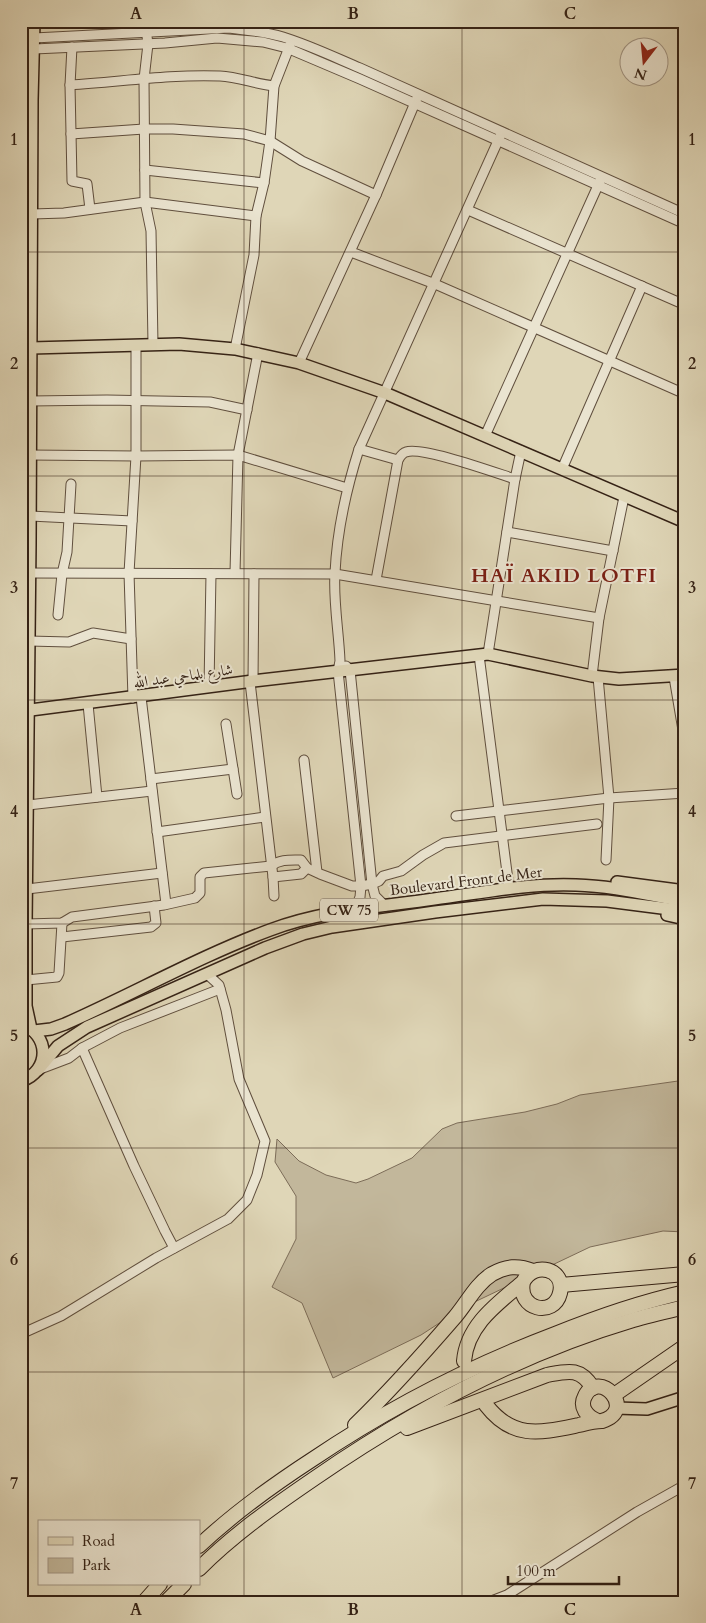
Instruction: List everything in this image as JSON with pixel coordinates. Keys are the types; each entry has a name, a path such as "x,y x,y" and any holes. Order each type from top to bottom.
{"highway":[{"path":"337,1442 383,1397 456,1316 480,1284 491,1275 503,1268 517,1266 532,1271 542,1269 552,1272 559,1280 560,1295 550,1306 540,1308 515,1301 499,1304"},
{"path":"464,1361 464,1351 475,1328 484,1316 523,1282 532,1271"},
{"path":"560,1285 685,1274"},
{"path":"523,1282 522,1293 531,1305"},
{"path":"200,1545 267,1489 337,1442 428,1390 500,1355 598,1317 685,1292"},
{"path":"200,1568 212,1555 264,1512 362,1445 425,1409 500,1371 562,1345 633,1320 685,1307"},
{"path":"615,1402 685,1346"},
{"path":"362,1445 547,1375 568,1371 577,1373 585,1378 592,1388"},
{"path":"486,1405 494,1416 517,1430 531,1432 555,1430 607,1419 614,1413 615,1402 611,1391 602,1387 592,1388 587,1392 583,1404 567,1421 555,1430"},
{"path":"583,1404 589,1417 598,1420"},
{"path":"144,1602 158,1586"},
{"path":"166,1602 182,1586"}],"main road":[{"path":"21,1081 31,1077 38,1070 43,1057 43,1050 38,1036 29,1028 26,1006 28,805 25,711 28,641 30,402 26,349 32,214 34,21"},
{"path":"34,40 41,21"},
{"path":"26,349 178,344 235,349 299,363 385,394 685,522"},
{"name":"شارع بلماحي عبد الله","path":"25,711 251,682 343,667 484,655 619,679 679,676"},
{"path":"558,885 605,880 685,892"},
{"name":"Boulevard Front de Mer","path":"29,1028 51,1029 64,1024 271,929 312,917 509,888 558,885 596,886 685,901"},
{"name":"CW 75","path":"38,1070 58,1046 75,1034 264,948 303,934 332,927 534,900 607,901 685,911"},
{"path":"607,901 685,919"},
{"path":"615,1402 646,1409 685,1397"}],"street":[{"path":"145,21 148,44 144,79 145,202 151,231 153,344"},
{"path":"34,40 229,28 254,31 290,44 501,136 600,181 685,224"},
{"path":"34,40 72,48 217,38 290,44"},
{"path":"235,349 254,255 256,216 264,183 270,141 274,86 290,44"},
{"path":"72,48 70,85 72,181 87,184 90,209"},
{"path":"70,85 167,76 224,76 274,86"},
{"path":"299,363 376,195 416,99"},
{"path":"71,134 174,128 244,134 270,141 302,161 376,195"},
{"path":"355,910 359,903 361,886 335,574 340,519 347,488 360,449 501,136"},
{"path":"145,170 264,183"},
{"path":"600,181 685,214"},
{"path":"485,436 600,181"},
{"path":"32,214 64,213 145,202 256,216"},
{"path":"468,210 685,305"},
{"path":"350,252 435,284 685,394"},
{"path":"562,469 642,286"},
{"path":"136,345 136,456 129,574 131,639 137,697 151,779 166,904"},
{"path":"235,573 238,455 258,353"},
{"path":"30,402 210,402 247,410"},
{"path":"360,449 398,460"},
{"path":"376,580 398,460 407,451 425,452 515,479"},
{"path":"509,888 484,655 496,600 521,452"},
{"path":"30,455 238,455 347,488"},
{"path":"58,615 62,574 67,552 71,484"},
{"path":"606,860 610,798 595,676 599,618 624,496"},
{"path":"30,516 132,521"},
{"path":"507,532 613,551"},
{"path":"28,573 335,574 599,618"},
{"path":"209,687 211,574"},
{"path":"254,574 251,682 274,896"},
{"path":"28,641 68,642 93,633 131,639"},
{"path":"343,667 372,884 375,896 385,906"},
{"path":"679,676 685,742"},
{"path":"88,704 97,797"},
{"path":"226,724 237,794"},
{"path":"304,760 317,872"},
{"path":"151,779 233,769"},
{"path":"28,805 152,791"},
{"path":"456,816 610,798 685,793"},
{"path":"157,832 265,817"},
{"path":"26,924 62,923 72,917 154,906 197,897 200,893 200,878 204,873 271,866 276,862 287,860 301,860 307,868 352,886 361,886 372,884 379,881 383,876 401,871 444,843 597,824"},
{"path":"273,877 301,874 307,868"},
{"path":"27,888 162,873"},
{"path":"62,938 151,927 156,923 154,906"},
{"path":"26,980 57,978 59,973 62,923"},
{"path":"21,1334 61,1316 174,1248 228,1219 248,1200 257,1175 265,1141 239,1079 226,1010 219,985 207,974"},
{"path":"38,1070 69,1058 82,1048 120,1028 220,989"},
{"path":"82,1048 134,1166 174,1248"},
{"path":"489,1602 507,1595 637,1512 685,1485"}],"green space":[{"path":"685,1080 685,1232 663,1231 590,1247 464,1307 421,1335 333,1378 302,1303 272,1287 296,1239 296,1196 275,1162 277,1139 299,1161 326,1175 356,1183 412,1158 442,1129 457,1123 525,1112 557,1104 580,1095"}],"district":[{"name":"HAÏ AKID LOTFI","path":"564,575"}]}
